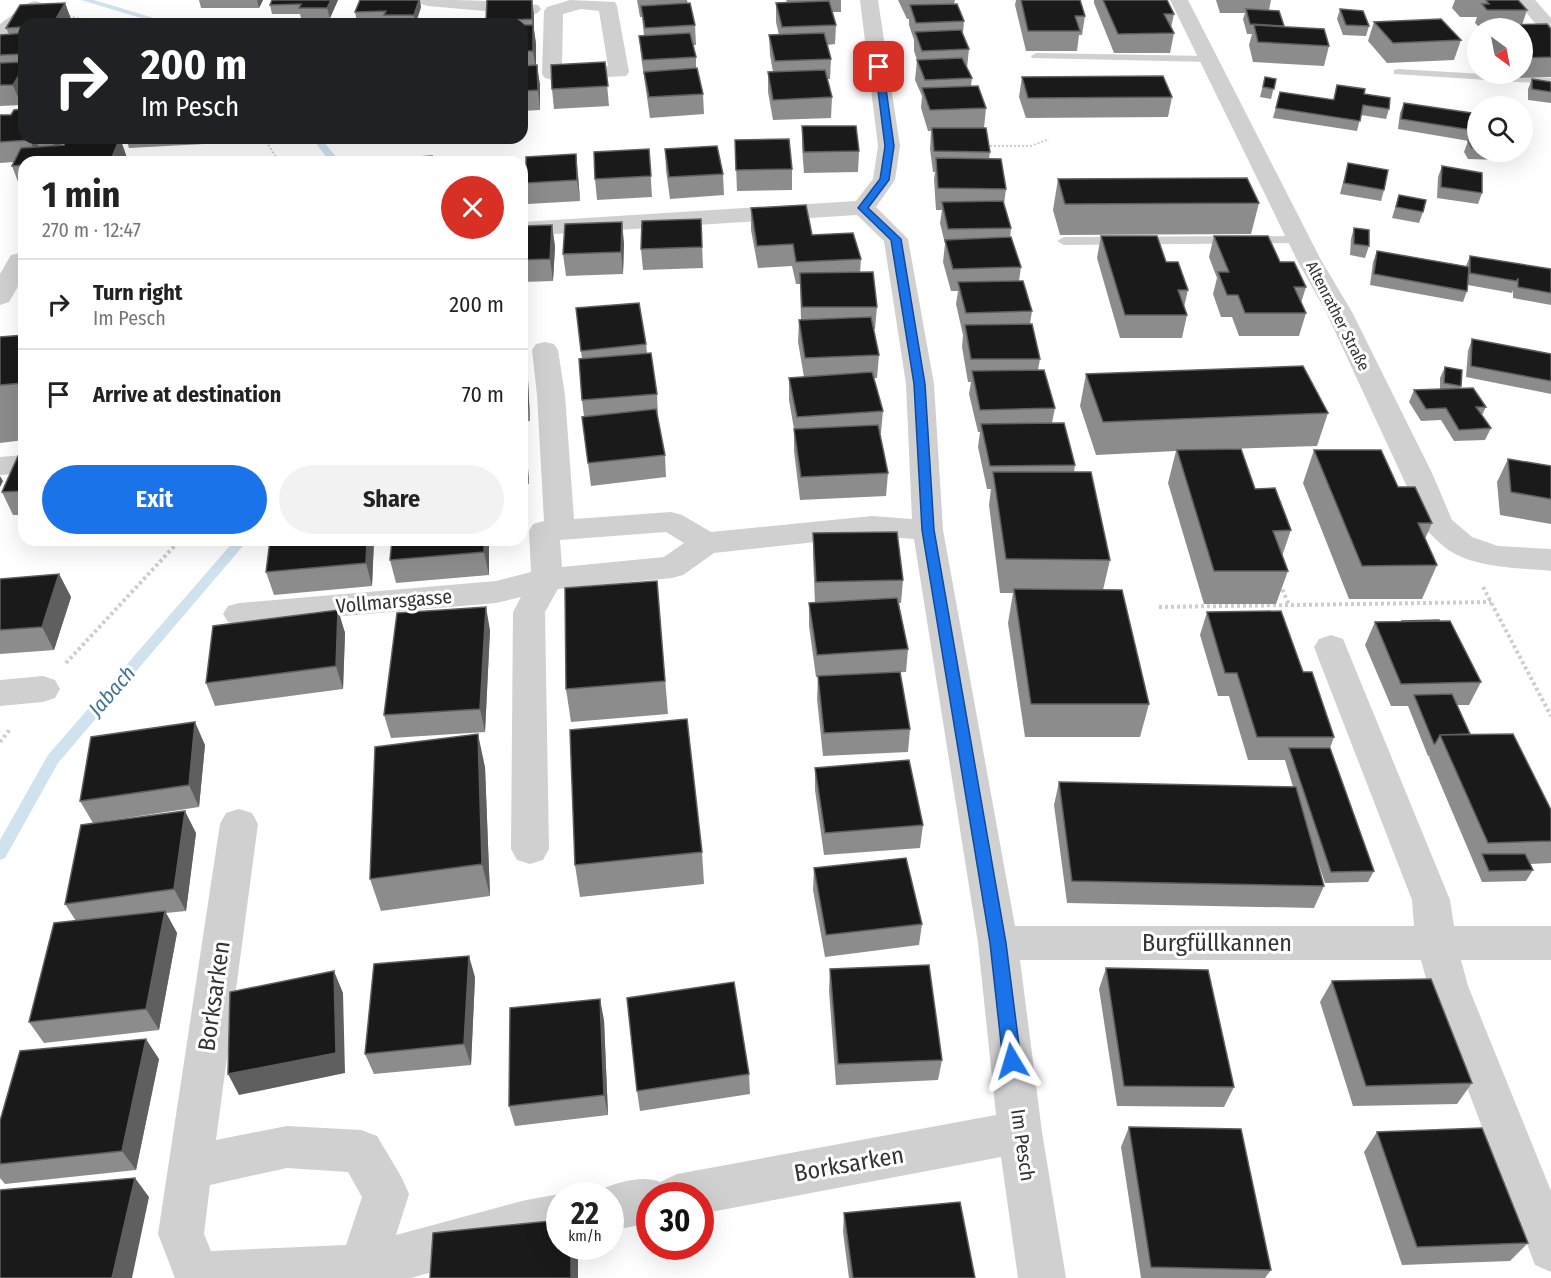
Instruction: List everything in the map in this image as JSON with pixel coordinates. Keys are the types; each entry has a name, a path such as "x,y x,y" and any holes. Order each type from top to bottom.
{"street":[{"path":"428,0 554,12 580,1 608,6 619,72 547,74 554,12"},
{"path":"528,229 863,208 884,180 889,146 869,0"},
{"name":"Altenrather Straße","path":"1179,0 1300,240 1339,312 1418,475 1439,525 1461,544 1496,556 1551,561"},
{"path":"1526,0 1544,16 1551,30"},
{"path":"20,18 35,7"},
{"path":"0,33 18,20"},
{"name":"Im Pesch","path":"863,208 896,239 920,384 928,530 998,943 1020,1132 1042,1278"},
{"path":"0,297 15,260"},
{"path":"545,350 551,395 560,531"},
{"path":"0,466 18,464"},
{"path":"530,849 529,612 547,579 544,531 671,522 706,543"},
{"name":"Vollmarsgasse","path":"239,614 496,592 547,579 672,567 706,543 872,525 928,530"},
{"path":"1331,647 1431,900 1436,944 1448,986 1551,1249"},
{"path":"0,693 43,689"},
{"name":"Borksarken","path":"239,824 181,1234 197,1275 361,1273 526,1223 546,1219"},
{"name":"Burgfüllkannen","path":"998,943 1551,943"},
{"name":"Borksarken","path":"714,1189 1020,1132"},
{"path":"189,1168 287,1147 361,1151 386,1194 361,1273"}],"lane":[{"path":"1036,56 1209,58"},
{"path":"1398,72 1551,81"},
{"path":"1064,241 1300,240"}],"path":[{"path":"984,146 1031,146 1049,139"},
{"path":"1461,544 1551,716"},
{"path":"0,742 43,689 174,546"},
{"path":"1276,574 1289,605"},
{"path":"1159,607 1491,602"}],"building":[{"path":"272,0 331,0 327,8 299,8 301,4 270,5"},
{"path":"360,0 419,0 414,15 384,15 386,11 355,12"},
{"path":"487,0 532,0 532,19 486,18"},
{"path":"1021,0 1080,0 1085,16 1075,16 1080,31 1028,31"},
{"path":"1103,0 1167,0 1174,14 1164,14 1174,33 1118,34"},
{"path":"1486,0 1518,0 1527,10 1487,10 1482,4 1489,4"},
{"path":"829,1 836,25 782,27 776,3"},
{"path":"65,3 56,18 18,18 18,27 6,28 20,5"},
{"path":"690,3 695,25 645,28 641,6"},
{"path":"957,4 964,21 916,23 910,5"},
{"path":"1246,9 1279,11 1284,26 1250,24"},
{"path":"1340,9 1363,11 1369,26 1346,25"},
{"path":"1441,19 1461,40 1393,43 1374,22"},
{"path":"1533,24 1547,24 1551,29 1551,57 1533,58"},
{"path":"528,25 533,25 533,51 528,51"},
{"path":"1254,25 1324,29 1329,46 1258,42"},
{"path":"961,30 969,49 922,51 915,32"},
{"path":"690,33 696,57 643,60 639,36"},
{"path":"824,33 831,59 775,61 769,35"},
{"path":"18,34 18,54 0,55 0,35"},
{"path":"962,58 972,78 925,80 917,60"},
{"path":"18,62 18,77 13,85 0,85 0,63"},
{"path":"605,62 608,86 552,89 551,65"},
{"path":"537,65 538,90 528,91 528,66"},
{"path":"697,68 703,94 649,97 644,72"},
{"path":"825,70 832,97 773,100 768,72"},
{"path":"1163,76 1172,97 1028,98 1022,77"},
{"path":"1265,77 1276,79 1274,89 1263,87"},
{"path":"1533,79 1551,82 1551,92 1532,89"},
{"path":"1337,85 1365,89 1364,94 1390,98 1389,109 1363,105 1360,121 1276,108 1280,92 1334,100"},
{"path":"978,86 986,108 930,110 922,88"},
{"path":"1404,103 1467,112 1467,129 1401,119"},
{"path":"14,110 18,110 18,141 0,142 0,115 11,115"},
{"path":"802,126 856,126 859,151 804,152"},
{"path":"932,128 986,128 990,152 934,151"},
{"path":"789,139 792,169 736,170 735,140"},
{"path":"118,144 112,156 18,156 18,166 12,166 21,148"},
{"path":"717,146 723,174 669,177 665,149"},
{"path":"649,149 651,176 595,179 594,152"},
{"path":"576,154 577,180 528,183 528,157"},
{"path":"936,158 1001,159 1006,189 938,188"},
{"path":"1348,163 1388,170 1384,190 1344,183"},
{"path":"1442,166 1482,173 1482,193 1441,187"},
{"path":"1247,178 1259,203 1065,204 1058,179"},
{"path":"1399,195 1426,200 1423,212 1396,207"},
{"path":"1003,201 1011,228 948,229 942,202"},
{"path":"806,205 812,235 853,233 861,259 796,262 793,244 757,246 751,208"},
{"path":"701,219 702,247 641,249 642,221"},
{"path":"622,222 621,252 563,254 565,224"},
{"path":"552,225 550,259 528,260 528,226"},
{"path":"1354,228 1369,230 1369,246 1354,244"},
{"path":"1101,236 1157,236 1166,262 1178,262 1188,290 1178,290 1187,315 1125,315"},
{"path":"1214,236 1268,236 1280,262 1294,262 1306,287 1294,287 1306,313 1245,313 1238,295 1227,295 1218,272 1229,272"},
{"path":"1011,237 1021,267 953,269 945,240"},
{"path":"1377,251 1469,267 1467,291 1374,274"},
{"path":"1470,256 1551,269 1551,293 1518,287 1518,279 1516,281 1470,273"},
{"path":"873,272 877,307 802,307 800,273"},
{"path":"1023,281 1032,311 966,313 958,282"},
{"path":"639,303 646,344 581,351 576,308"},
{"path":"871,317 879,355 805,358 799,320"},
{"path":"1032,324 1040,359 971,359 965,325"},
{"path":"18,336 18,384 0,385 0,337"},
{"path":"1472,339 1551,354 1551,381 1471,366"},
{"path":"651,353 657,394 582,400 579,359"},
{"path":"1303,366 1328,413 1103,422 1086,374"},
{"path":"1445,367 1462,370 1461,386 1444,383"},
{"path":"1044,370 1055,408 980,410 972,371"},
{"path":"872,372 883,411 797,417 789,378"},
{"path":"1473,388 1486,407 1476,407 1491,428 1459,430 1446,408 1426,409 1414,390"},
{"path":"656,409 665,455 588,463 582,417"},
{"path":"1064,423 1075,465 990,466 981,424"},
{"path":"878,425 888,473 801,477 794,429"},
{"path":"1241,449 1255,489 1275,488 1291,530 1273,531 1288,571 1214,571 1177,450"},
{"path":"1314,450 1381,450 1398,487 1415,487 1432,523 1418,523 1437,565 1362,566"},
{"path":"18,456 18,491 2,492"},
{"path":"1508,459 1551,466 1551,499 1511,492"},
{"path":"993,472 1091,472 1110,560 1006,559"},
{"path":"897,532 903,580 816,582 813,533"},
{"path":"269,546 367,546 366,563 266,572"},
{"path":"391,546 484,546 484,552 390,560"},
{"path":"59,574 42,627 0,630 0,579"},
{"path":"657,581 665,681 566,689 565,588"},
{"path":"1014,589 1122,590 1149,704 1031,704"},
{"path":"897,598 908,649 817,655 809,603"},
{"path":"486,607 480,709 384,715 397,613"},
{"path":"338,610 336,666 206,683 213,626"},
{"path":"1281,611 1303,672 1312,672 1334,737 1257,737 1237,673 1225,673 1207,612"},
{"path":"1450,621 1481,682 1401,684 1375,622"},
{"path":"900,672 910,729 824,733 818,676"},
{"path":"1452,694 1470,734 1440,735 1434,744 1414,695"},
{"path":"687,719 702,852 575,865 570,730"},
{"path":"195,722 189,785 80,801 91,737"},
{"path":"478,734 482,864 370,879 375,747"},
{"path":"1513,734 1551,810 1551,841 1488,843 1440,735"},
{"path":"1289,748 1330,748 1374,871 1331,872"},
{"path":"909,760 923,825 825,833 815,768"},
{"path":"1059,782 1296,787 1324,886 1072,881"},
{"path":"185,811 174,889 65,904 81,825"},
{"path":"1482,854 1525,854 1533,870 1489,871"},
{"path":"906,858 922,924 826,935 814,868"},
{"path":"165,911 146,1009 29,1022 54,923"},
{"path":"469,956 464,1044 365,1054 374,964"},
{"path":"929,965 942,1060 838,1064 830,969"},
{"path":"1106,968 1208,970 1234,1087 1124,1086"},
{"path":"334,971 336,1053 228,1074 230,992"},
{"path":"1431,979 1472,1083 1366,1086 1332,981"},
{"path":"734,982 749,1074 637,1091 627,998"},
{"path":"600,999 604,1095 509,1106 510,1008"},
{"path":"146,1039 122,1151 0,1164 0,1121 20,1051"},
{"path":"1129,1127 1241,1129 1271,1270 1151,1267"},
{"path":"1482,1128 1528,1243 1417,1247 1377,1132"},
{"path":"135,1178 112,1278 0,1278 0,1190"},
{"path":"960,1202 975,1278 853,1278 844,1213"},
{"path":"546,1221 546,1260 571,1260 571,1278 430,1278 433,1233"}],"waterway":[{"name":"Jabach","path":"85,0 149,18"},
{"name":"Jabach","path":"321,144 330,156"},
{"name":"Jabach","path":"0,854 53,759 237,546"}],"route":[{"path":"879,67 889,146 884,180 863,208 896,239 920,384 928,530 998,943 1012,1061"}]}
